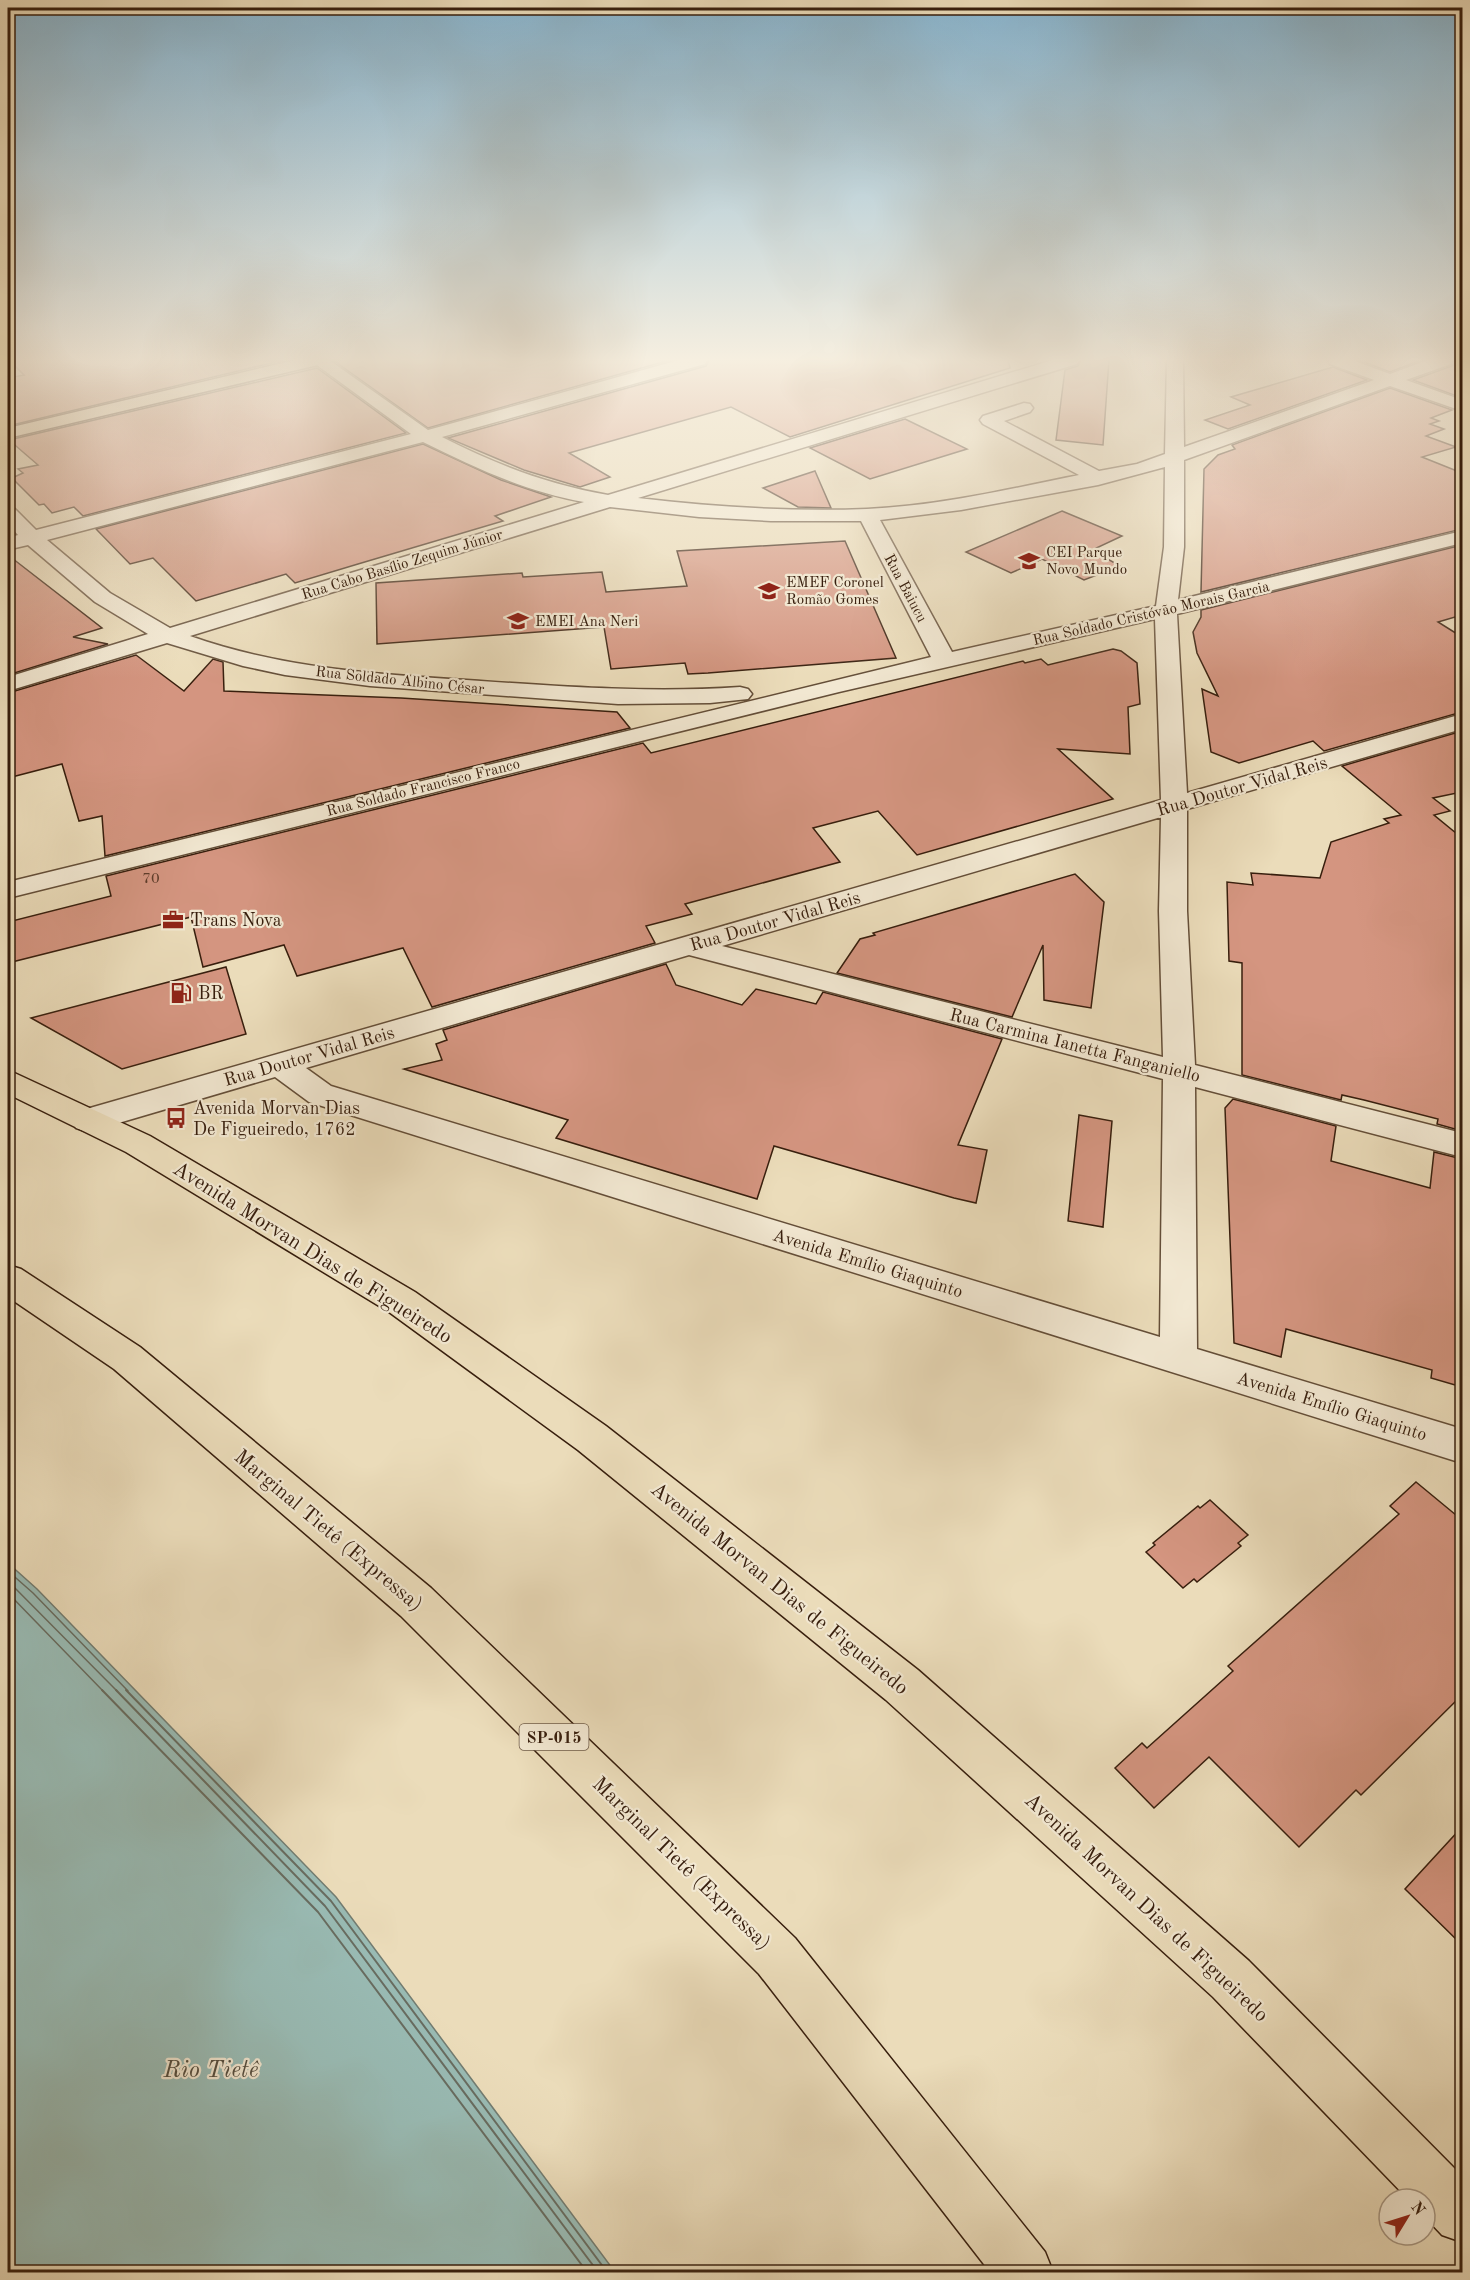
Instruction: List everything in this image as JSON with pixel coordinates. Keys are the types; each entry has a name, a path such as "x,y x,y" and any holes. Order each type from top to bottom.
{"main road":[{"name":"Avenida Morvan Dias de Figueiredo","path":"8,1081 138,1144 402,1302 592,1438 902,1685 1231,1979 1462,2215"},
{"name":"Marginal Tietê (Expressa)","path":"8,1279 127,1358 416,1602 777,1956 1024,2272"}],"street":[{"path":"8,544 308,466"},
{"path":"486,466 560,492 610,501 709,512 868,515 961,504 1098,479 1144,466"},
{"name":"Rua Cabo Basílio Zequim Júnior","path":"8,684 723,466"},
{"path":"1079,466 1098,479"},
{"path":"1174,466 1174,547 1166,610 1174,806 1173,911 1179,1071 1178,1359"},
{"name":"Rua Soldado Albino César","path":"8,513 31,538 99,593 141,623 166,635 240,658 299,670 426,685 608,696 678,698 839,685"},
{"name":"Rua Baiucu","path":"868,515 945,661"},
{"name":"Rua Soldado Cristóvão Morais Garcia","path":"839,685 1166,610 1462,537"},
{"name":"Rua Soldado Francisco Franco","path":"8,890 839,685"},
{"name":"Rua Doutor Vidal Reis","path":"88,1120 1462,721"},
{"name":"Rua Carmina Ianetta Fanganiello","path":"687,946 1462,1145"},
{"name":"Avenida Emílio Giaquinto","path":"280,1065 320,1094 1462,1446"}],"water":[{"name":"Rio Tietê","path":"8,1563 37,1589 336,1897 615,2272 12,2272 8,2264"}],"building":[{"path":"31,466 276,466 83,516 74,507 52,513 44,504 39,505 12,478 23,473 18,469"},
{"path":"337,466 472,466 501,480 551,497 495,516 503,521 295,583 286,574 196,601 153,558 130,564 96,529"},
{"path":"515,466 592,466 610,477 580,487"},
{"path":"846,466 911,466 870,479"},
{"path":"1207,466 1446,466 1462,473 1462,529 1201,592 1204,469"},
{"path":"815,471 831,508 798,507 763,488"},
{"path":"1062,511 1122,536 1092,550 1120,566 1084,580 1042,559 1011,573 966,552"},
{"path":"845,541 896,658 688,674 685,663 611,669 604,627 377,644 376,583 522,573 523,577 602,572 606,592 687,586 677,551"},
{"path":"1462,545 1462,615 1438,622 1462,637 1462,712 1324,751 1313,741 1239,763 1211,752 1202,689 1218,696 1197,653 1193,632 1201,617 1201,610"},
{"path":"8,555 102,628 73,637 108,644 8,675"},
{"path":"1113,649 1121,651 1137,663 1140,704 1128,707 1130,754 1058,749 1113,799 917,855 878,811 813,828 840,862 685,904 692,914 646,926 655,943 432,1007 403,948 297,976 284,945 203,967 191,917 8,963 8,922 111,896 106,876 643,743 651,753 1023,661 1025,663 1041,659 1048,665"},
{"path":"136,655 184,691 213,659 223,662 224,691 401,698 617,712 630,728 105,856 102,816 79,821 62,764 8,778 8,693"},
{"path":"1462,731 1462,792 1433,798 1450,811 1434,815 1462,838 1462,1131 1437,1124 1438,1119 1364,1100 1342,1095 1341,1100 1242,1075 1242,963 1229,961 1227,882 1253,885 1251,873 1320,878 1331,842 1389,823 1384,819 1401,815 1342,766"},
{"path":"1075,874 1104,902 1091,1008 1044,1000 1043,945 1012,1017 837,973 860,939 875,935 873,933"},
{"path":"666,964 676,985 742,1005 756,989 816,1004 823,992 1002,1039 958,1145 987,1150 976,1203 774,1146 757,1199 556,1138 568,1120 404,1069 442,1060 436,1044 447,1040 443,1030"},
{"name":"BR","path":"226,967 246,1034 122,1069 31,1018"},
{"path":"1233,1099 1336,1126 1331,1161 1430,1188 1434,1152 1462,1159 1462,1387 1431,1378 1432,1370 1286,1329 1281,1357 1234,1343 1225,1108"},
{"path":"1079,1115 1112,1121 1103,1227 1068,1221"},
{"path":"1416,1482 1462,1520 1462,1695 1361,1795 1356,1790 1299,1847 1209,1757 1154,1808 1115,1768 1142,1743 1147,1748 1233,1671 1228,1666 1399,1514 1390,1506"},
{"path":"1210,1500 1248,1535 1238,1543 1241,1546 1197,1582 1194,1579 1183,1588 1146,1552 1155,1545 1153,1543 1198,1506 1200,1508"},
{"path":"1462,1827 1462,1945 1405,1889"}],"place":[{"name":"CEI Parque Novo Mundo","path":"1029,561"},
{"name":"EMEF Coronel Romão Gomes","path":"769,591"},
{"name":"EMEI Ana Neri","path":"518,621"},
{"name":"Trans Nova","path":"173,920"},
{"name":"BR","path":"181,993"},
{"name":"Avenida Morvan Dias De Figueiredo, 1762","path":"176,1118"}]}
